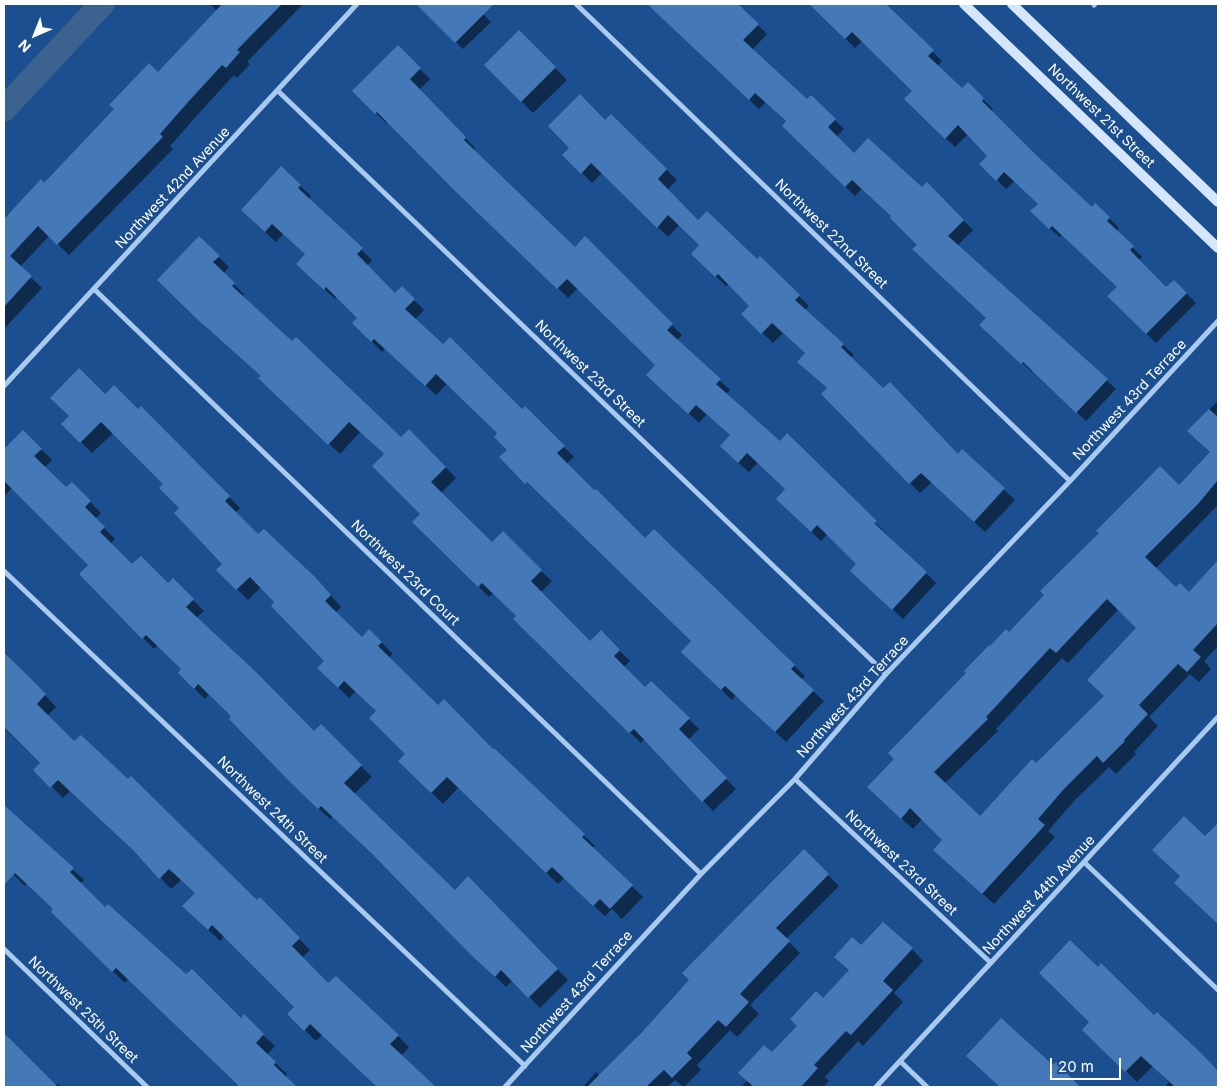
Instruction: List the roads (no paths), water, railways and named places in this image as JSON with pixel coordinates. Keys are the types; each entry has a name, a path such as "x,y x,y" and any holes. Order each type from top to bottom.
{"street":[{"name":"Northwest 42nd Avenue","path":"4,386 357,4"},
{"name":"Northwest 22nd Street","path":"576,4 1070,481"},
{"name":"Northwest 21st Street","path":"964,4 1218,248"},
{"name":"Northwest 21st Street","path":"1012,4 1218,202"},
{"name":"Northwest 23rd Street","path":"278,91 886,674"},
{"name":"Northwest 23rd Court","path":"94,289 701,874"},
{"name":"Northwest 43rd Terrace","path":"505,1087 701,874 795,779 886,674 1070,481 1218,321"},
{"name":"Northwest 24th Street","path":"4,571 525,1066"},
{"name":"Northwest 44th Avenue","path":"876,1087 990,963 1085,864 1218,717"},
{"name":"Northwest 23rd Street","path":"795,779 990,963"},
{"path":"1085,864 1218,990"},
{"name":"Northwest 25th Street","path":"4,949 147,1087"},
{"path":"900,1061 927,1087"}],"waterway":[{"path":"4,109 102,4"}]}
